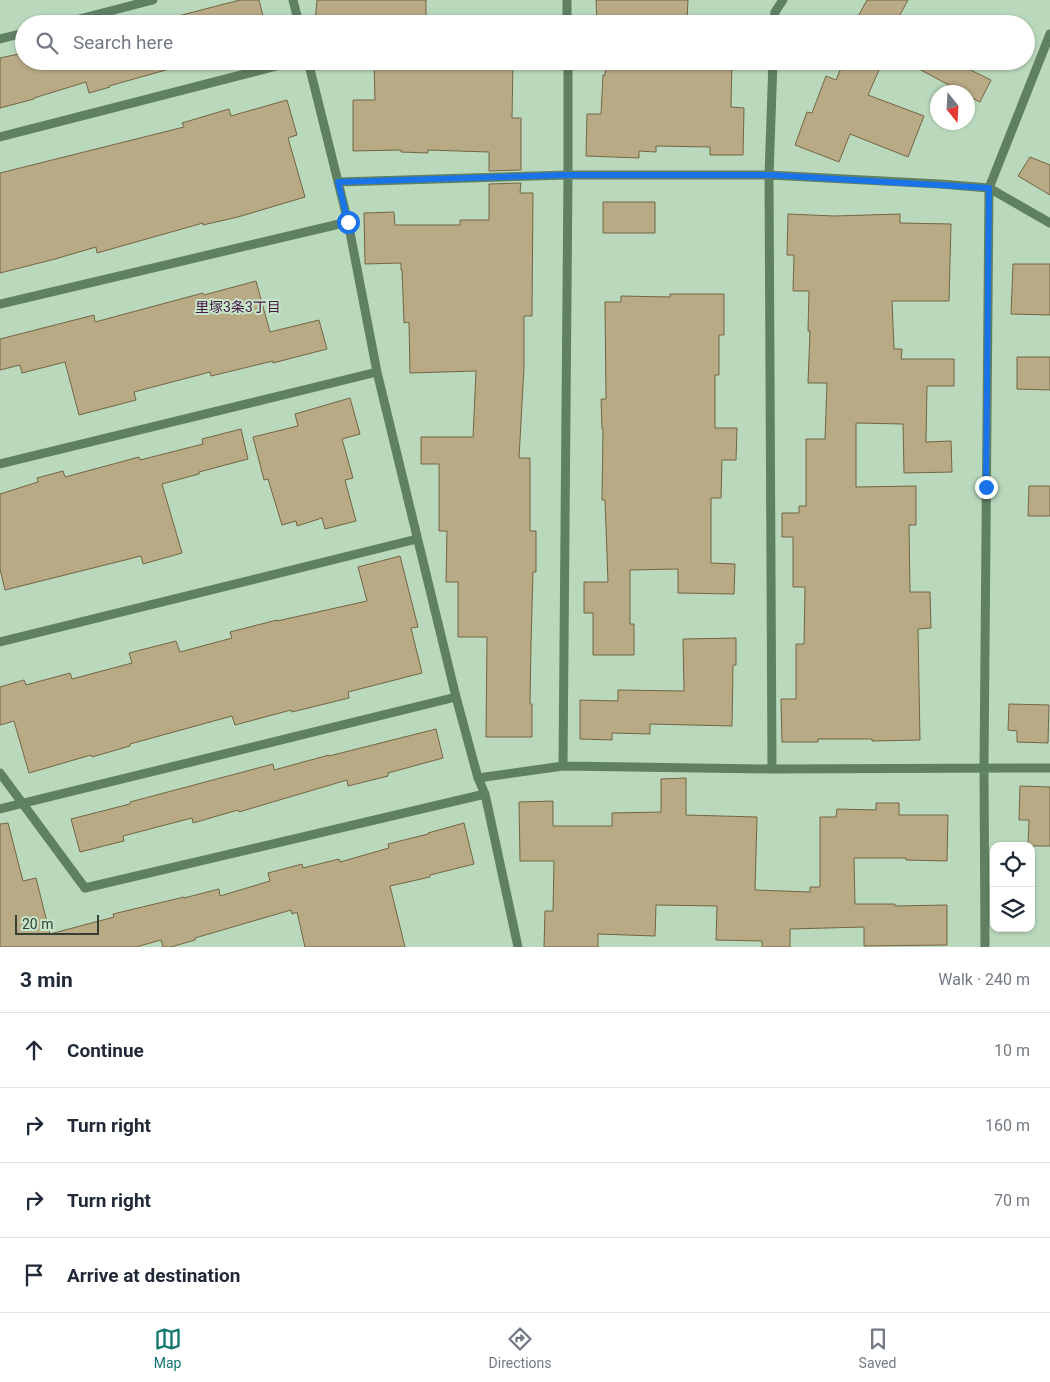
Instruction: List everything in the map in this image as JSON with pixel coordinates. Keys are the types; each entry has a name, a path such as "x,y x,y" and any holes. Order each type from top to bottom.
{"street":[{"path":"94,15 152,0"},
{"path":"293,0 297,15"},
{"path":"567,0 568,15"},
{"path":"775,15 783,0"},
{"path":"985,947 984,768 989,188 1050,34"},
{"path":"0,39 15,35"},
{"path":"0,137 261,70"},
{"path":"310,70 348,222 377,372 456,697 478,778 485,794 518,947"},
{"path":"562,766 568,70"},
{"path":"772,769 770,175 773,70"},
{"path":"338,182 568,175 770,175 989,188 1050,223"},
{"path":"0,304 348,222"},
{"path":"0,464 377,372"},
{"path":"0,642 417,538"},
{"path":"0,809 456,697"},
{"path":"478,778 562,766 772,769 1050,768"},
{"path":"0,773 85,888 485,794"}],"building":[{"path":"240,0 259,0 263,15 182,15"},
{"path":"317,0 426,0 426,15 316,15"},
{"path":"596,0 688,0 687,15 597,15"},
{"path":"867,0 908,0 900,15 859,15"},
{"path":"15,55 15,70 166,70 89,93 86,82 0,108 0,58"},
{"path":"374,70 513,70 512,118 521,118 521,170 489,171 489,152 428,150 428,153 401,152 401,150 353,151 353,100 375,100"},
{"path":"605,70 732,70 731,107 744,108 743,155 710,155 710,147 656,146 656,152 639,151 639,158 586,156 587,114 601,114 603,75 605,75"},
{"path":"840,70 879,70 868,95 924,116 908,157 850,134 839,162 795,145 807,112 812,113 826,76 836,80"},
{"path":"921,70 970,70 991,80 980,102 975,100 975,85 949,85"},
{"path":"287,100 297,135 288,138 305,197 238,217 203,225 203,223 97,253 96,247 0,273 0,173 184,127 182,123 229,109 231,116"},
{"path":"1030,157 1050,165 1050,195 1018,176"},
{"path":"521,183 520,193 533,193 532,316 524,316 524,367 519,458 530,458 530,531 536,531 536,572 533,572 531,644 530,704 532,704 532,737 486,737 487,637 458,637 458,582 446,582 447,531 439,531 439,464 421,464 421,437 473,437 476,371 410,373 409,322 404,323 401,263 365,264 364,213 394,212 395,225 460,225 460,220 489,220 489,184"},
{"path":"603,202 655,202 655,233 603,233"},
{"path":"788,214 834,216 900,214 900,223 951,224 949,301 892,301 894,349 902,349 901,359 954,359 954,386 927,386 926,442 951,441 952,472 904,473 903,424 856,423 856,487 916,486 916,525 909,525 910,592 930,592 931,628 918,629 920,740 818,739 818,742 782,742 781,699 796,699 796,644 804,644 805,587 793,587 793,537 782,537 782,513 799,513 799,506 806,506 806,439 825,439 827,383 808,383 809,291 793,291 794,255 787,255"},
{"path":"1013,264 1050,264 1050,315 1011,314"},
{"path":"256,281 270,332 319,320 327,349 211,376 210,372 134,392 136,400 79,415 65,362 22,373 20,365 0,370 0,339 94,315 95,322"},
{"path":"670,294 724,294 724,335 719,335 719,375 715,375 715,428 737,428 736,460 722,460 721,498 711,498 711,563 735,564 734,594 678,593 678,569 630,570 630,624 634,624 634,655 593,655 593,613 584,613 584,582 608,582 605,500 602,500 603,429 601,399 606,399 605,302 621,302 621,296 670,297"},
{"path":"1017,357 1050,357 1050,390 1017,389"},
{"path":"350,398 360,434 342,439 353,478 345,480 356,521 325,529 322,518 297,526 296,521 282,525 268,479 264,480 253,437 298,426 295,414"},
{"path":"241,429 248,459 162,484 182,553 143,564 141,556 5,590 0,569 0,494 38,482 37,478 63,471 65,477 139,457 140,460 203,444 202,439"},
{"path":"1029,486 1050,486 1050,516 1028,516"},
{"path":"400,556 418,627 411,628 422,673 348,692 349,698 292,712 291,710 235,725 232,716 130,744 130,746 92,757 91,755 29,773 14,721 0,725 0,687 24,680 26,685 70,673 72,679 132,663 129,653 176,641 180,652 232,638 230,632 367,601 358,567"},
{"path":"736,638 736,665 733,665 732,726 650,724 650,734 612,733 612,740 580,739 580,700 618,701 618,690 684,691 683,639"},
{"path":"1009,704 1049,705 1048,743 1017,742 1017,731 1008,730"},
{"path":"436,729 443,758 388,773 388,776 348,786 347,780 239,812 238,810 193,823 192,818 123,836 124,841 80,852 71,819 273,764 274,770"},
{"path":"686,778 686,815 757,817 755,890 810,892 810,887 820,887 820,817 836,817 837,809 876,810 876,803 899,803 899,815 948,815 947,861 906,860 906,858 854,858 855,904 895,904 895,906 947,905 947,945 864,946 864,927 790,929 790,947 762,947 762,941 716,940 717,906 656,905 655,936 598,934 598,947 544,947 545,911 553,911 554,861 520,861 519,802 553,801 553,826 612,826 612,813 661,812 661,779"},
{"path":"1020,786 1050,787 1050,846 1035,846 1035,842 1028,842 1029,820 1019,820"},
{"path":"8,823 23,881 36,878 50,934 114,917 113,914 219,889 220,896 270,881 268,873 302,864 303,868 339,859 340,862 389,848 388,844 464,823 474,864 390,886 405,947 305,947 297,912 292,914 291,910 195,938 195,940 171,947 163,947 161,940 136,947 0,947 0,824"}],"district":[{"name":"里塚3条3丁目","path":"238,307"}],"route":[{"path":"348,222 338,182 568,175 770,175 989,188 986,487"}]}
